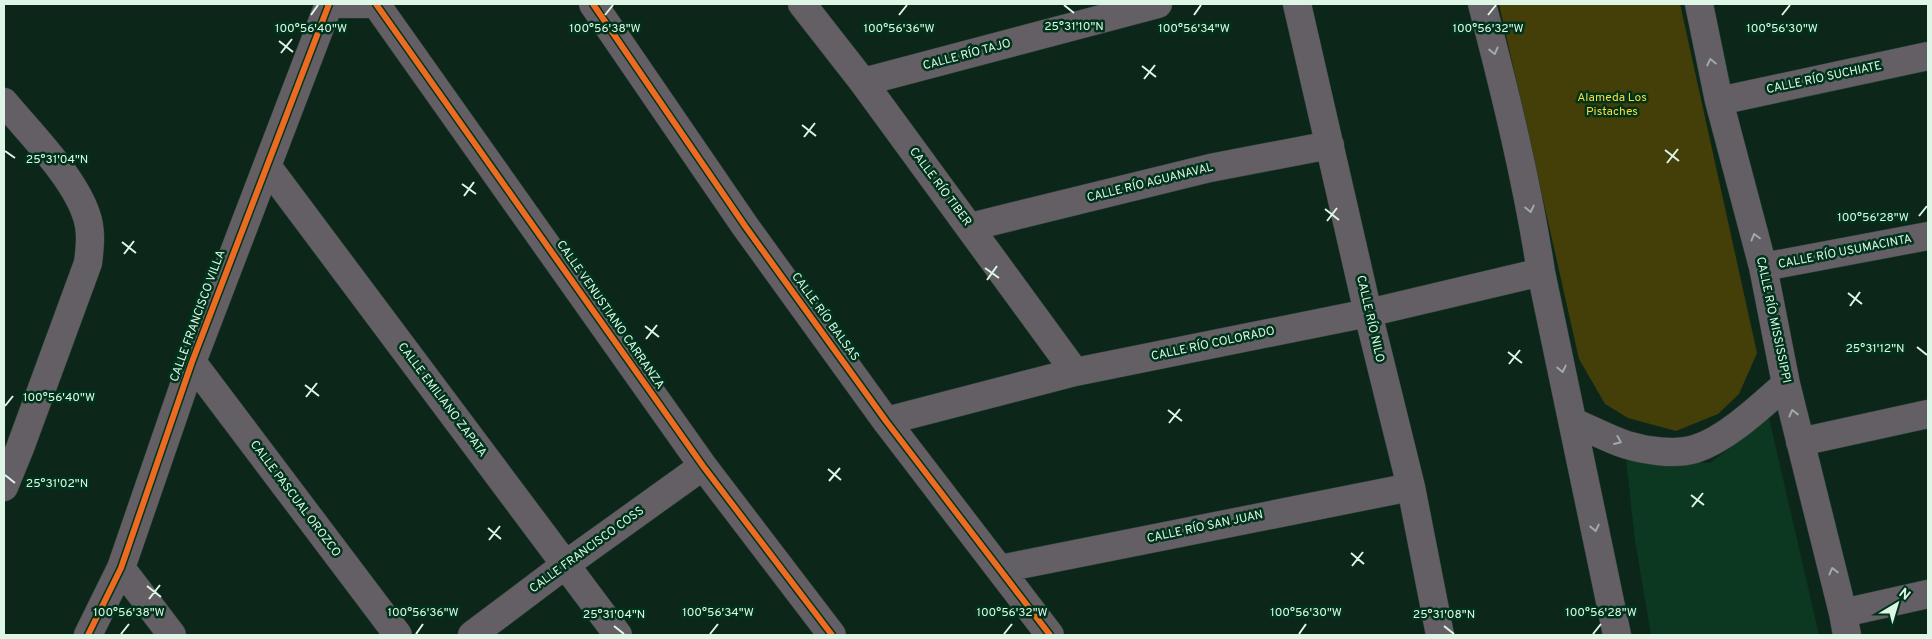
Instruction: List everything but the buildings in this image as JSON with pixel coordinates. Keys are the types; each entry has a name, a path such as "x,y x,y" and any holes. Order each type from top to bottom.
{"street":[{"path":"328,4 376,4"},
{"name":"CALLE FRANCISCO VILLA","path":"88,635 120,568 192,362 328,4"},
{"name":"CALLE VENUSTIANO CARRANZA","path":"376,4 703,466 832,635"},
{"name":"CALLE RÍO BALSAS","path":"593,4 745,226 886,421 1050,635"},
{"name":"CALLE RÍO TIBER","path":"802,4 863,82 1076,372"},
{"name":"CALLE RÍO TAJO","path":"863,82 1158,4"},
{"name":"CALLE RÍO NILO","path":"1297,4 1368,313 1411,487 1440,635"},
{"path":"1482,4 1505,94 1535,232 1541,272 1617,635"},
{"name":"CALLE RÍO MISSISSIPPI","path":"1699,4 1719,100 1763,268 1786,384 1845,624"},
{"name":"CALLE RÍO SUCHIATE","path":"1719,100 1928,56"},
{"path":"4,102 72,184 87,214 91,239 88,263 12,439 4,487"},
{"name":"CALLE RÍO AGUANAVAL","path":"970,227 1210,168 1330,145"},
{"name":"CALLE EMILIANO ZAPATA","path":"267,166 618,635"},
{"name":"CALLE RÍO USUMACINTA","path":"1763,268 1928,236"},
{"name":"CALLE RÍO COLORADO","path":"886,421 1076,372 1368,313 1541,272"},
{"name":"CALLE PASCUAL OROZCO","path":"192,362 398,635"},
{"path":"1573,422 1626,445 1674,452 1695,449 1723,434 1750,416 1786,384"},
{"path":"1800,442 1928,414"},
{"name":"CALLE FRANCISCO COSS","path":"472,635 566,564 703,466"},
{"name":"CALLE RÍO SAN JUAN","path":"1000,569 1411,487"},
{"path":"120,568 172,635"},
{"path":"1845,624 1928,594"}],"shaded area":[{"path":"1769,418 1819,635 1651,635 1635,541 1626,460 1710,463"}],"green space":[{"name":"Alameda Los Pistaches","path":"1499,4 1680,4 1757,353 1739,394 1718,414 1676,431 1628,418 1605,404 1579,359"}],"cycle path":[{"path":"88,635 121,568 192,362 329,4"},
{"path":"376,4 703,466 832,635"},
{"path":"593,4 745,226 886,421 1050,635"}]}
